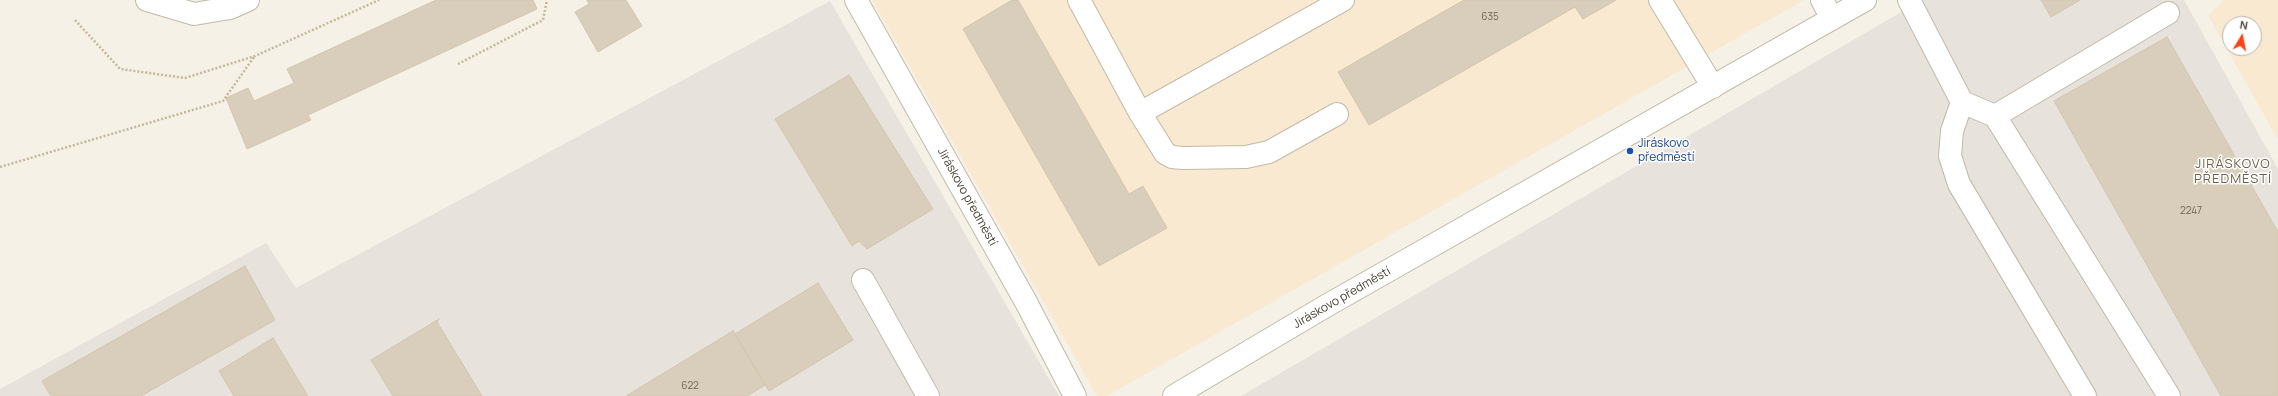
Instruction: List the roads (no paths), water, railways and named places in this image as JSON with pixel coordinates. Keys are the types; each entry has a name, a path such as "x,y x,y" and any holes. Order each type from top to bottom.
{"street":[{"path":"147,0 194,14 230,8 248,0"},
{"name":"Jiráskovo předměstí","path":"856,0 1026,302 1075,396"},
{"path":"1079,0 1140,113 1166,153 1172,157 1246,157 1269,152 1336,114"},
{"path":"1140,113 1343,0"},
{"path":"1660,0 1713,87"},
{"path":"1822,0 1832,19"},
{"name":"Jiráskovo předměstí","path":"1178,395 1326,306 1865,0"},
{"path":"1909,0 1962,102 1995,116 2169,396"},
{"path":"1995,116 2168,13"},
{"path":"1962,102 1952,131 1950,156 1959,184 2085,396"},
{"path":"863,280 928,396"}],"place":[{"name":"Jiráskovo předměstí","path":"1630,151"}],"district":[{"name":"JIRÁSKOVO PŘEDMĚSTÍ","path":"2233,172"}]}
